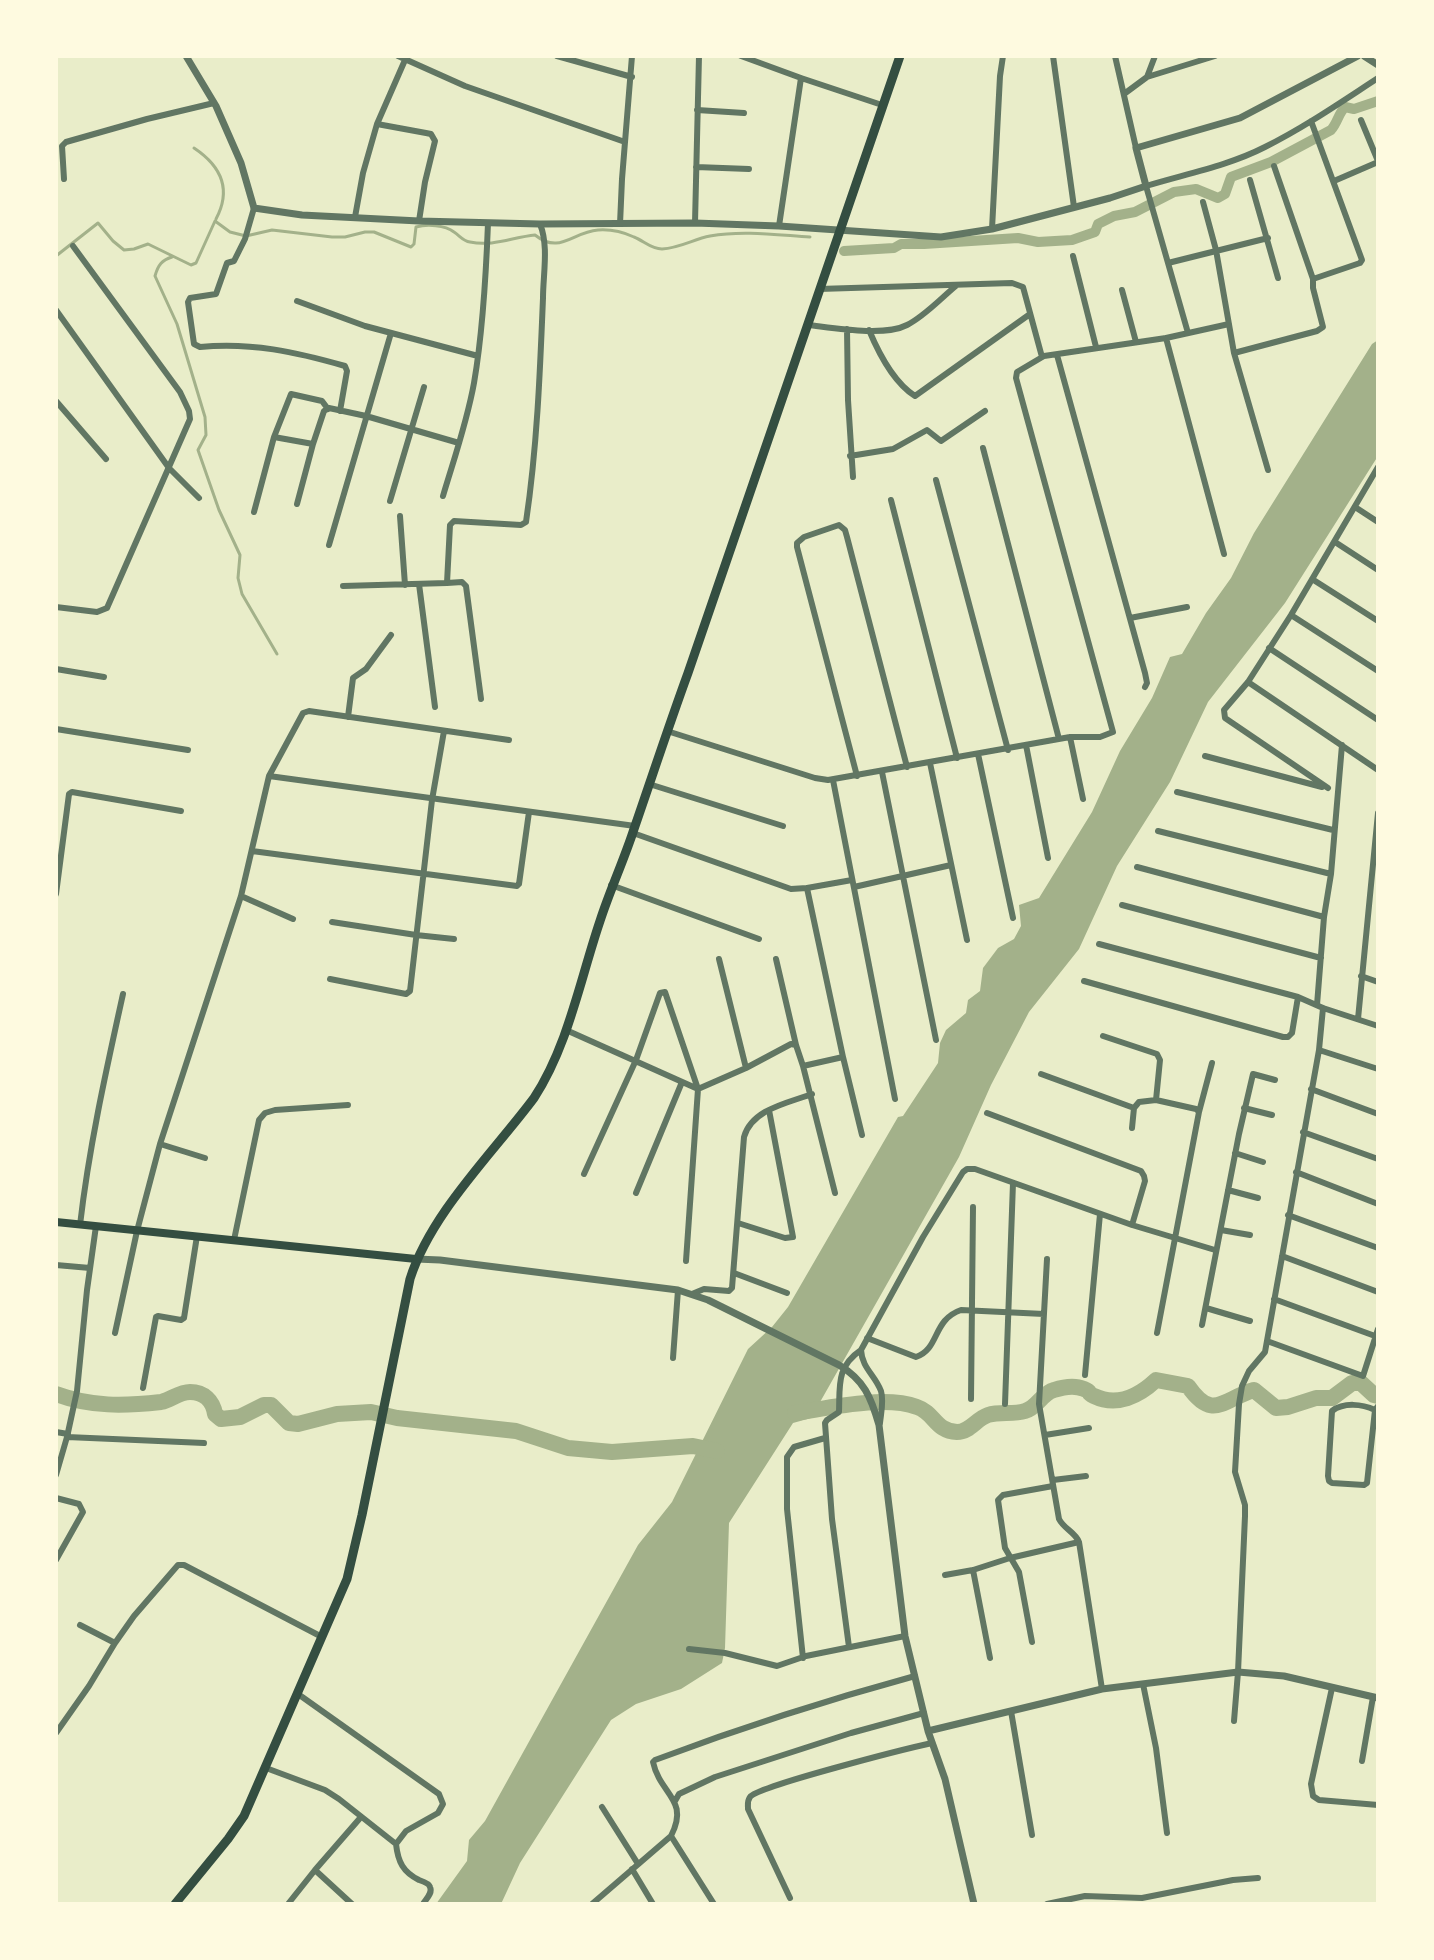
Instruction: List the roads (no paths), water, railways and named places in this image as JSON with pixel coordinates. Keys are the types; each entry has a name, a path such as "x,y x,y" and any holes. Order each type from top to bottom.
{"main road":[{"path":"175,1904 244,1816 347,1579 416,1259 465,1185 534,1098 566,1030 611,885 634,830 900,56"},
{"path":"56,1222 416,1259"}],"street":[{"path":"186,56 214,103 241,163 254,208 246,235 234,261 227,263 216,294 194,296 188,302 194,344 200,347 234,345 273,348 345,366 347,371 340,411"},
{"path":"557,56 632,77"},
{"path":"620,224 632,56"},
{"path":"695,223 699,56"},
{"path":"741,56 882,105"},
{"path":"992,229 1003,56"},
{"path":"1053,56 1074,207"},
{"path":"1115,56 1146,186 1188,333"},
{"path":"1147,77 1155,56"},
{"path":"1124,94 1147,77 1215,56"},
{"path":"1136,148 1240,118 1361,56 1378,65"},
{"path":"355,217 377,124 402,58 465,86 625,142"},
{"path":"779,226 801,78"},
{"path":"254,208 302,215 541,228 695,223 941,237 992,229 1232,160 1264,148 1378,78"},
{"path":"64,179 63,144 214,103"},
{"path":"697,110 744,113"},
{"path":"1334,181 1378,162 1361,120"},
{"path":"1311,121 1362,260 1313,279"},
{"path":"377,124 433,136 435,141 419,221"},
{"path":"1234,353 1323,327 1313,279 1274,166"},
{"path":"696,167 749,169"},
{"path":"1250,180 1278,278"},
{"path":"1203,202 1216,250 1234,353 1268,470"},
{"path":"443,496 468,409 478,356 488,223"},
{"path":"447,583 451,522 521,525 526,522 541,341 544,249 541,228"},
{"path":"1168,263 1268,238"},
{"path":"56,607 97,612 107,608 190,419 186,402 73,246"},
{"path":"1073,256 1096,347"},
{"path":"819,289 1019,284 1023,287 1042,357"},
{"path":"808,325 869,330 898,328 909,324 957,285"},
{"path":"1122,290 1136,342"},
{"path":"297,301 365,326 478,356"},
{"path":"56,310 169,468 199,498"},
{"path":"869,330 879,354 915,396 1030,314"},
{"path":"667,731 815,778 833,780 1070,737 1100,737 1113,732 1016,378 1019,369 1042,357 1166,338 1229,324"},
{"path":"847,329 853,477"},
{"path":"329,545 391,333"},
{"path":"1166,338 1224,554"},
{"path":"1057,355 1145,673 1145,687"},
{"path":"390,501 424,387"},
{"path":"254,512 274,437 291,394 322,401 328,409 366,416 459,443"},
{"path":"56,401 106,459"},
{"path":"297,504 313,444 324,411 328,409"},
{"path":"850,456 900,447 927,430 941,441 985,411"},
{"path":"274,437 313,444"},
{"path":"983,448 1059,739"},
{"path":"1328,788 1225,718 1224,710 1248,682 1291,615 1377,470"},
{"path":"936,480 1008,750"},
{"path":"891,500 957,758"},
{"path":"1355,507 1378,522"},
{"path":"400,516 405,585"},
{"path":"857,776 797,547 804,537 839,525 847,537 907,767"},
{"path":"1335,542 1378,570"},
{"path":"1312,579 1378,621"},
{"path":"343,586 462,582 466,586 481,699"},
{"path":"419,584 435,707"},
{"path":"1130,618 1187,607"},
{"path":"1291,615 1378,671"},
{"path":"348,717 353,678 366,669 391,635"},
{"path":"1269,648 1378,720"},
{"path":"56,669 104,677"},
{"path":"1248,682 1378,770"},
{"path":"115,1333 160,1144 241,896 269,776 303,713 309,711 509,740"},
{"path":"56,729 188,750"},
{"path":"330,979 408,993 432,800 444,731"},
{"path":"1070,737 1083,799"},
{"path":"1026,745 1048,858"},
{"path":"1234,1721 1245,1516 1245,1505 1235,1472 1239,1404 1249,1371 1265,1352 1319,1050 1324,917 1331,874 1342,745"},
{"path":"978,754 1013,918"},
{"path":"1205,756 1337,791"},
{"path":"930,763 967,940"},
{"path":"882,772 936,1040"},
{"path":"269,776 529,812 634,830 791,889 853,883 951,865"},
{"path":"833,780 895,1099"},
{"path":"649,784 783,826"},
{"path":"56,894 69,794 72,792 181,811"},
{"path":"1177,792 1333,830"},
{"path":"252,851 518,885 529,812"},
{"path":"1358,1019 1377,850 1378,813"},
{"path":"1158,831 1331,874"},
{"path":"1137,867 1324,917"},
{"path":"611,885 759,939"},
{"path":"807,888 862,1135"},
{"path":"1370,892 1378,894"},
{"path":"241,896 293,919"},
{"path":"1122,905 1321,958"},
{"path":"332,922 454,939"},
{"path":"1367,932 1378,936"},
{"path":"1099,944 1298,997 1378,1026"},
{"path":"719,959 746,1068"},
{"path":"776,959 835,1193"},
{"path":"1361,976 1378,982"},
{"path":"1084,981 1283,1037 1292,1033 1298,997"},
{"path":"584,1174 636,1060 660,993 665,992 698,1089 686,1261"},
{"path":"80,1225 86,1173 123,994"},
{"path":"566,1030 698,1089 791,1044 796,1045"},
{"path":"1103,1036 1157,1054 1160,1060 1156,1100"},
{"path":"1319,1050 1378,1069"},
{"path":"803,1066 843,1057"},
{"path":"1157,1333 1199,1112 1212,1063"},
{"path":"1041,1074 1134,1108"},
{"path":"1202,1325 1253,1074 1275,1080"},
{"path":"636,1193 682,1082"},
{"path":"1311,1089 1378,1114"},
{"path":"692,1294 704,1289 729,1291 732,1288 745,1131 755,1119 769,1110 812,1094"},
{"path":"1132,1128 1134,1108 1139,1102 1156,1100 1199,1112"},
{"path":"234,1240 259,1120 265,1113 275,1110 348,1105"},
{"path":"1244,1108 1272,1115"},
{"path":"738,1223 785,1238 793,1237 769,1110"},
{"path":"987,1113 1141,1171 1145,1181 1132,1225"},
{"path":"1303,1132 1378,1159"},
{"path":"160,1144 205,1158"},
{"path":"1235,1153 1263,1162"},
{"path":"849,1647 832,1519 825,1423 839,1412 840,1377 845,1365 861,1350 963,1172 975,1169 1132,1225 1215,1250"},
{"path":"1296,1172 1378,1204"},
{"path":"1005,1404 1013,1183"},
{"path":"1228,1190 1258,1198"},
{"path":"971,1399 973,1207"},
{"path":"1085,1375 1100,1214"},
{"path":"1288,1215 1378,1248"},
{"path":"56,1475 77,1391 96,1226"},
{"path":"1221,1230 1250,1235"},
{"path":"143,1388 156,1317 184,1318 197,1236"},
{"path":"1282,1256 1378,1292"},
{"path":"416,1259 692,1294 848,1371 862,1384 878,1408"},
{"path":"1047,1259 1039,1404 1059,1519 1077,1536 1079,1542 1102,1689"},
{"path":"56,1265 90,1268"},
{"path":"734,1273 787,1293"},
{"path":"673,1358 678,1290"},
{"path":"1267,1341 1363,1376 1377,1332 1274,1299"},
{"path":"1206,1308 1250,1321"},
{"path":"867,1338 920,1357 929,1349 944,1319 961,1310 1044,1314"},
{"path":"861,1350 862,1360 882,1394 878,1408 879,1425 905,1636 928,1731 945,1779 974,1904"},
{"path":"1354,1405 1376,1408 1367,1483 1332,1483 1328,1476 1332,1411 1337,1407 1354,1405"},
{"path":"1045,1435 1089,1428"},
{"path":"56,1432 68,1436 204,1443"},
{"path":"803,1658 787,1509 787,1457 794,1447 825,1438"},
{"path":"1032,1642 1019,1572 1003,1542 999,1497 1086,1476"},
{"path":"56,1498 79,1504 83,1512 56,1560"},
{"path":"945,1575 1079,1542"},
{"path":"56,1733 134,1616 181,1564 322,1637"},
{"path":"973,1570 990,1658"},
{"path":"80,1625 115,1643"},
{"path":"689,1649 725,1653 777,1666 905,1636"},
{"path":"928,1731 1102,1689 1238,1672 1284,1676 1376,1697 1362,1761"},
{"path":"592,1904 671,1836 679,1819 675,1801 653,1766 655,1760 772,1718 915,1676"},
{"path":"1143,1684 1156,1748 1167,1833"},
{"path":"1332,1688 1311,1784 1313,1796 1319,1800 1378,1805"},
{"path":"298,1694 439,1794 443,1804 438,1813 406,1831 396,1844 397,1859 404,1869 430,1887 431,1892 423,1904"},
{"path":"1011,1711 1032,1835"},
{"path":"675,1801 679,1794 715,1777 924,1713"},
{"path":"790,1898 748,1809 747,1801 751,1794 932,1743"},
{"path":"266,1768 325,1790 396,1844"},
{"path":"602,1807 653,1904"},
{"path":"288,1904 361,1817"},
{"path":"671,1836 714,1904"},
{"path":"315,1870 352,1904"},
{"path":"1047,1904 1085,1896 1142,1898 1258,1878"}],"waterway":[{"path":"844,251 894,248 901,244 1018,238 1038,242 1072,240 1095,232 1098,224 1114,216 1135,212 1174,192 1196,189 1218,198 1225,194 1231,177 1271,162 1331,130 1345,107 1354,109 1378,101"},
{"path":"194,148 211,162 221,179 223,198 216,219"},
{"path":"56,256 98,223 124,250 148,244 191,265 196,263 215,221 230,232 246,236 272,230 332,237 374,232 411,247 416,227 425,226 446,228 465,241 478,243 535,235 544,241 559,243 589,232 608,230 626,234 658,249 722,234 810,237"},
{"path":"172,257 161,264 155,276 177,324 205,417 206,435 198,450 219,510 240,555 238,578 242,594 277,654"},
{"path":"795,1413 889,1402 917,1407 944,1429 957,1432 966,1430 988,1415 1029,1409 1050,1392 1069,1387 1084,1389 1103,1399 1119,1400 1135,1395 1156,1380 1188,1386 1204,1403 1212,1405 1254,1390 1276,1408 1316,1398 1332,1398 1352,1383 1361,1383 1378,1396"},
{"path":"56,1394 82,1401 121,1405 161,1402 182,1393 195,1392 207,1398 221,1419 240,1417 264,1405 271,1405 289,1423 298,1424 337,1414 371,1412 397,1418 516,1431 568,1448 612,1452 693,1446 717,1451"}]}
